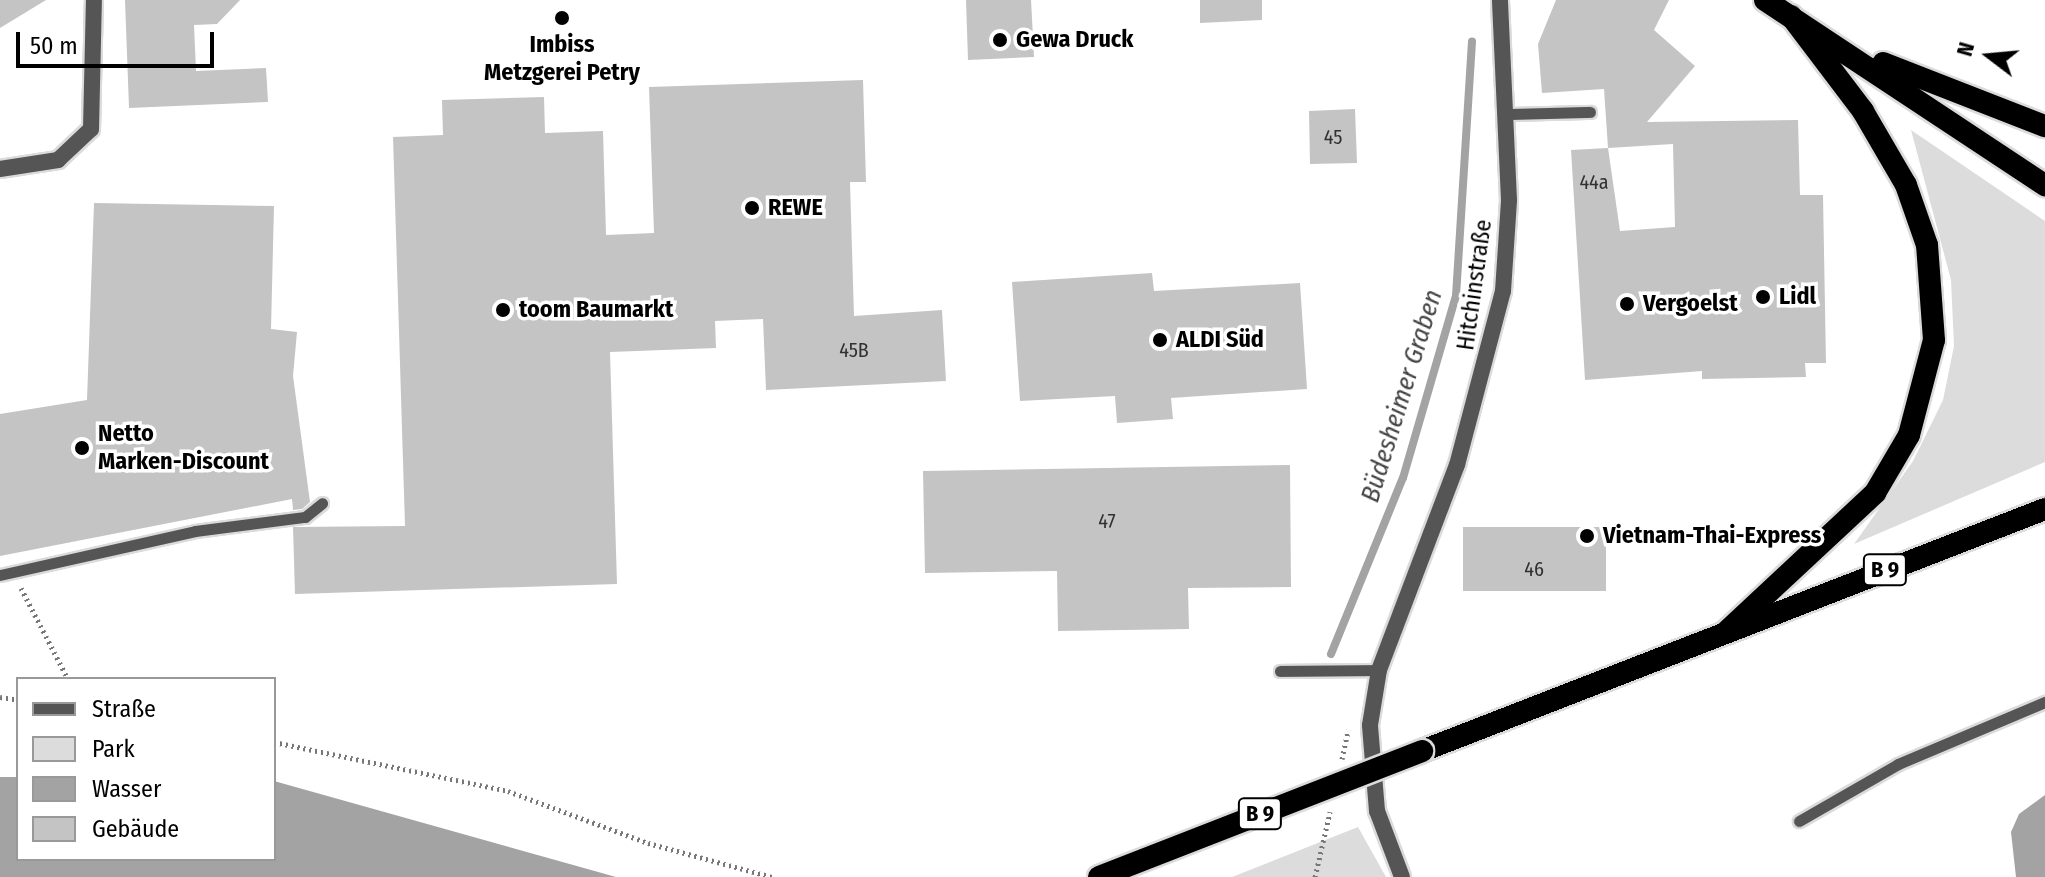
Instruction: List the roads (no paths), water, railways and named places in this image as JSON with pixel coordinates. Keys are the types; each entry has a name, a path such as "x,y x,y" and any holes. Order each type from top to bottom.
{"highway":[{"path":"1765,0 1845,48 2045,185"},
{"path":"1726,632 1875,493 1913,425 1934,340 1927,245 1906,185 1863,111 1791,16"},
{"path":"1845,48 2045,126"},
{"name":"B 9","path":"1099,877 2045,509"}],"street":[{"path":"0,169 58,160 91,129 94,0"},
{"name":"Hitchinstraße","path":"1402,877 1371,781 1379,670 1491,356 1506,254 1506,114 1500,0"}],"lane":[{"path":"1506,114 1590,112"},
{"path":"0,575 14,575 195,531 305,517 322,503"},
{"path":"1280,671 1379,670"},
{"path":"1799,821 1898,764 2045,702"}],"water":[{"path":"0,777 16,777 16,861 276,861 276,782 616,877 0,877"},
{"path":"2045,795 2045,877 2016,877 2011,832 2019,814"}],"waterway":[{"name":"Büdesheimer Graben","path":"1331,654 1403,478 1456,296 1472,42"}],"place":[{"name":"Imbiss Metzgerei Petry","path":"562,18"},
{"name":"Gewa Druck","path":"1000,40"},
{"name":"REWE","path":"752,208"},
{"name":"Lidl","path":"1763,297"},
{"name":"Vergoelst","path":"1627,304"},
{"name":"toom Baumarkt","path":"503,310"},
{"name":"ALDI Süd","path":"1160,340"},
{"name":"Netto Marken-Discount","path":"82,448"},
{"name":"Vietnam-Thai-Express","path":"1587,536"}]}
